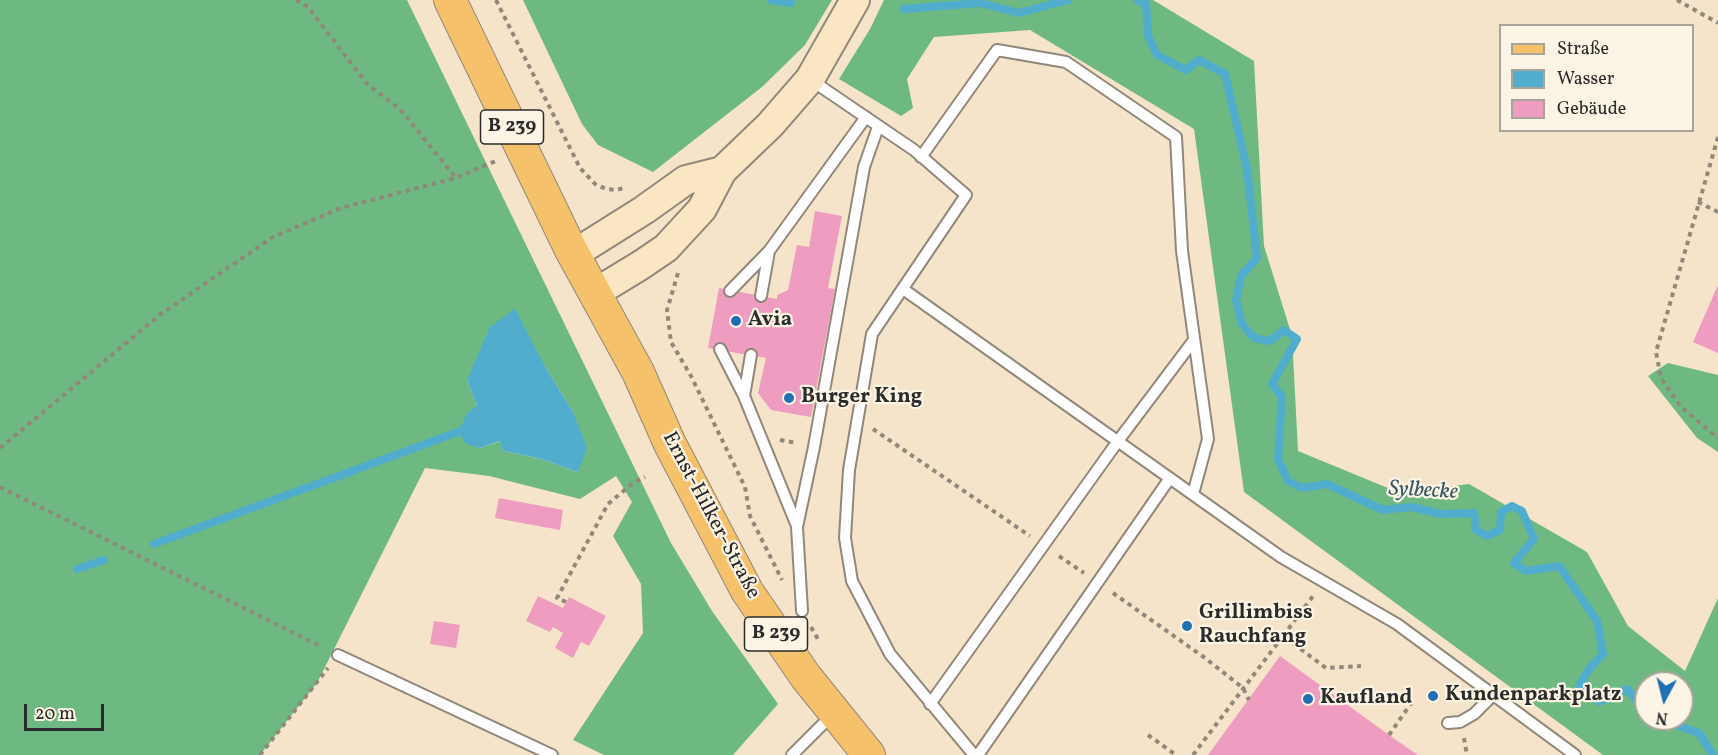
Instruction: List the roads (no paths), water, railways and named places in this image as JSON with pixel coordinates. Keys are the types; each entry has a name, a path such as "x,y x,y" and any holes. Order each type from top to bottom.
{"main road":[{"name":"B 239","path":"450,0 574,254 595,292"},
{"name":"Ernst-Hilker-Straße","path":"595,292 635,366 670,444 747,591 833,713 869,755"}],"street":[{"path":"595,292 666,248 702,209 722,171 770,125 810,79 855,0"},
{"path":"574,254 644,210 686,180 722,171"}],"lane":[{"path":"921,157 997,50 1066,62 1176,137 1182,251 1209,439 1193,494"},
{"path":"810,79 921,157 966,195 872,334 849,470 845,538 852,581 890,654 930,704 976,755 1170,478"},
{"path":"730,291 769,251 866,117"},
{"path":"802,611 797,527 814,447 864,167 879,127"},
{"path":"761,296 769,251"},
{"path":"903,289 1281,557 1397,624 1575,755"},
{"path":"930,704 1118,441 1194,340"},
{"path":"720,350 744,396 797,527"},
{"path":"744,396 751,355"},
{"path":"338,655 552,755"},
{"path":"1448,723 1460,722 1474,714 1493,695"},
{"path":"792,755 833,713"}],"water":[{"path":"515,309 544,365 573,412 587,448 578,472 538,458 503,451 500,441 480,448 466,444 458,432 468,412 477,406 467,380 490,327"}],"waterway":[{"name":"Sylbecke","path":"771,0 791,3"},
{"name":"Sylbecke","path":"904,9 980,3 1019,13 1068,0"},
{"name":"Sylbecke","path":"1137,0 1146,4 1148,36 1157,55 1186,70 1199,60 1225,74 1247,169 1257,258 1241,276 1236,300 1242,324 1254,338 1270,341 1284,330 1297,339 1272,384 1282,397 1278,459 1288,481 1302,488 1327,484 1383,510 1412,507 1440,514 1474,513 1476,530 1487,536 1500,530 1501,512 1512,506 1522,511 1534,539 1514,563 1526,571 1559,566 1597,621 1603,654 1589,669 1579,686 1599,702 1627,689 1634,697"},
{"path":"154,544 458,432"},
{"path":"77,569 104,560"},
{"name":"Sylbecke","path":"1693,731 1699,733 1713,755"}],"place":[{"name":"Avia","path":"736,321"},
{"name":"Burger King","path":"789,398"},
{"name":"Grillimbiss Rauchfang","path":"1187,626"},
{"name":"Kundenparkplatz","path":"1433,696"},
{"name":"Kaufland","path":"1308,699"}]}
